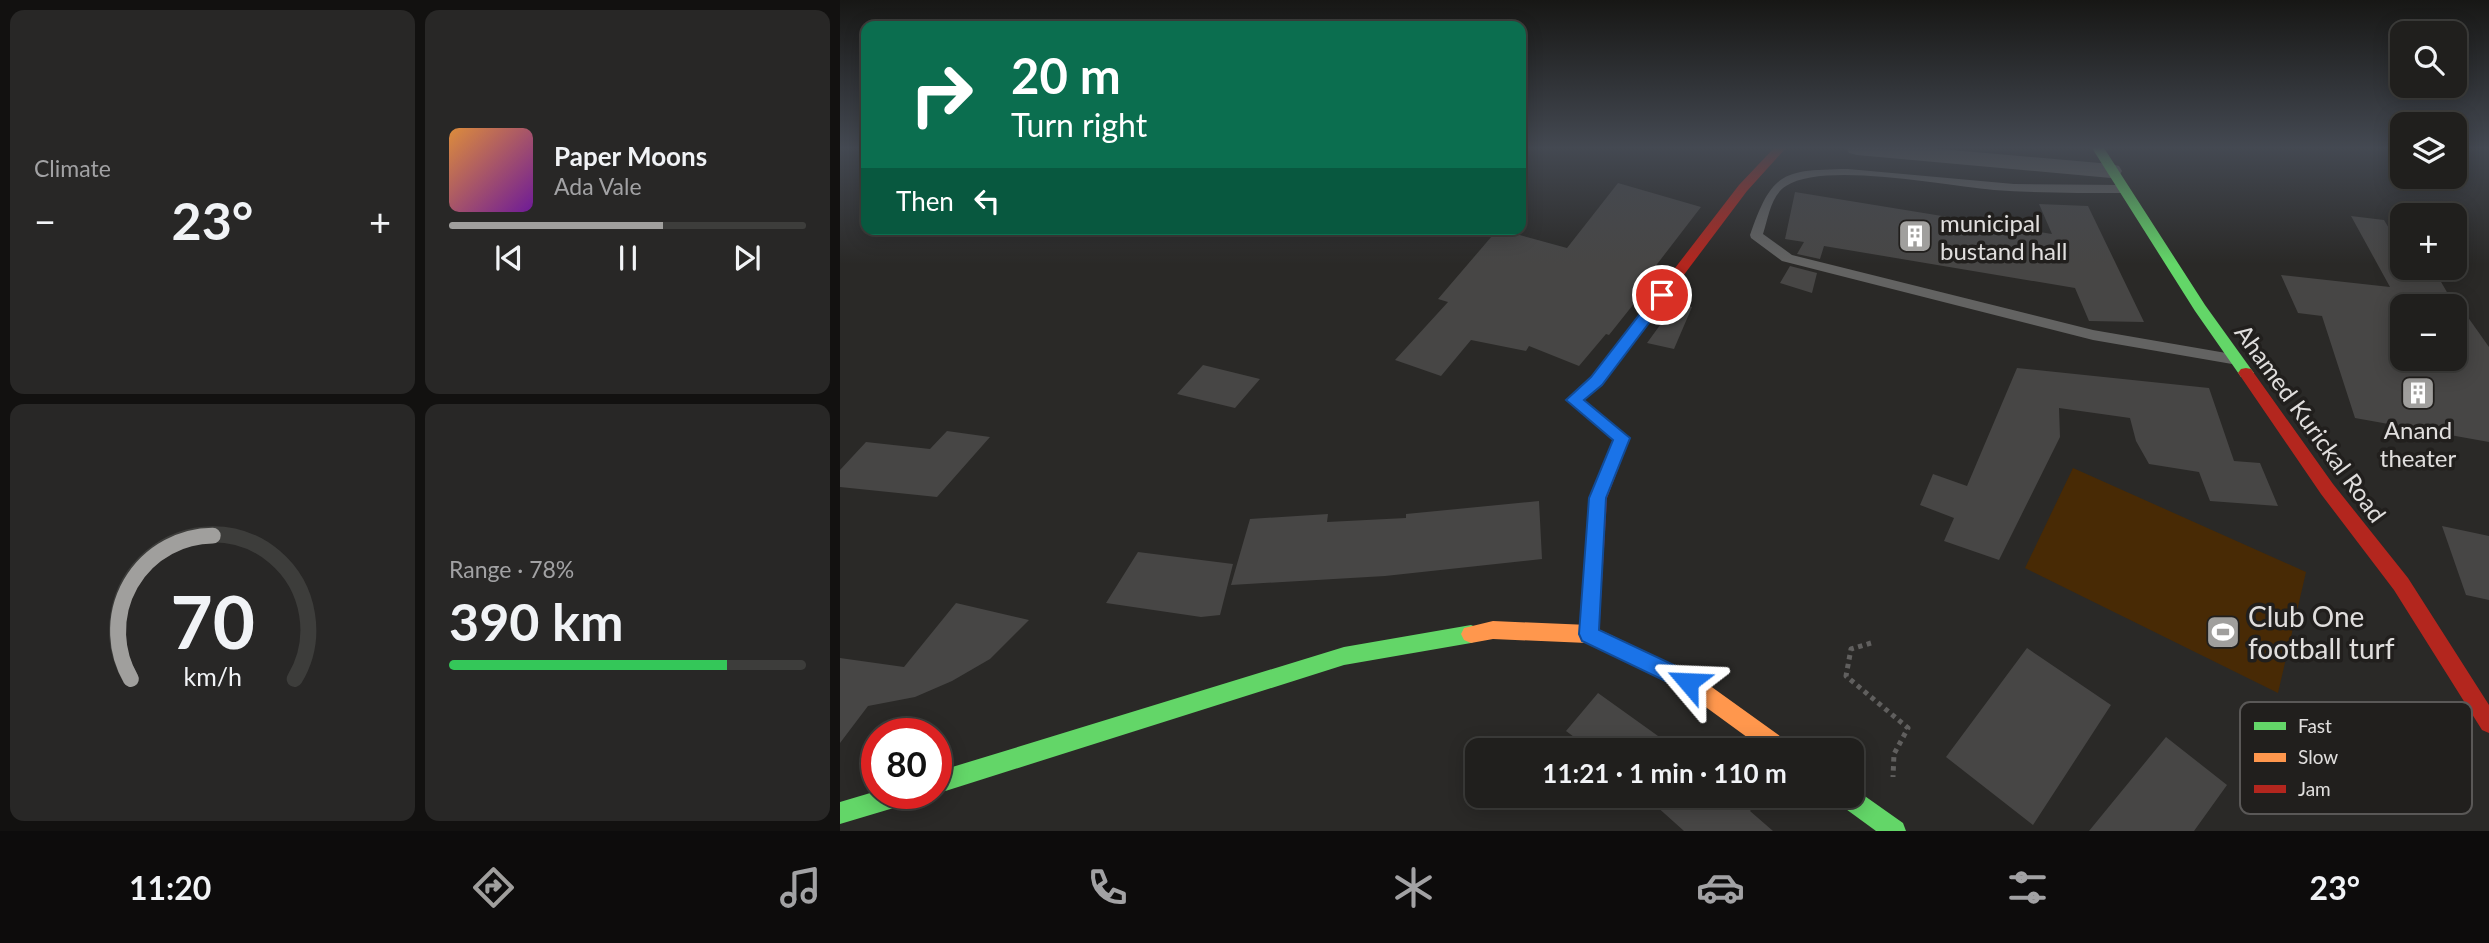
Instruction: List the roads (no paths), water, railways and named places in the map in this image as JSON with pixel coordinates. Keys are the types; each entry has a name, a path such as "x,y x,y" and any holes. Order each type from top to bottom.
{"main road":[{"path":"1589,634 1598,498 1622,438 1574,400 1596,381 1745,187"},
{"name":"Ahamed Kurickal Road","path":"2121,187 2200,308 2327,489 2401,584 2489,723"},
{"path":"952,778 1343,656 1493,630 1589,634 1688,682 1766,738"},
{"path":"1863,808 1892,829"},
{"path":"849,817 868,809"}],"lane":[{"path":"1779,187 1767,205 1756,235 1787,258 2093,335 2238,360"},
{"path":"2009,187 2038,187"}],"place":[{"name":"municipal bustand hall","path":"1915,236"},
{"name":"Anand theater","path":"2418,393"},
{"name":"Club One football turf","path":"2223,632"}]}
